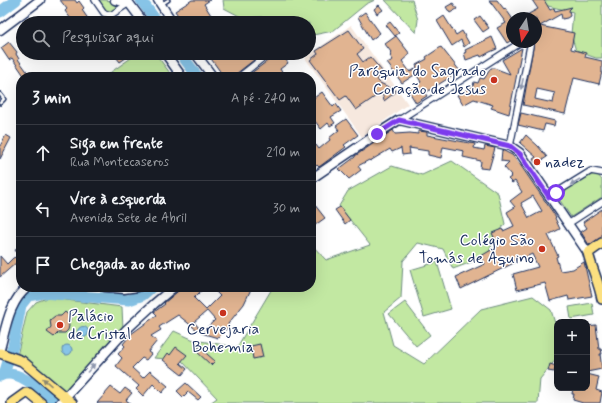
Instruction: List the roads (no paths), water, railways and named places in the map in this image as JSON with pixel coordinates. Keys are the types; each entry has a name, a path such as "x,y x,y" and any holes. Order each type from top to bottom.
{"main road":[{"path":"19,16 40,0"},
{"path":"114,0 132,2 140,16"},
{"path":"159,3 168,16"},
{"path":"0,30 16,18"},
{"path":"170,60 178,72"},
{"path":"200,60 209,72"},
{"path":"316,177 399,120 510,146 520,154 588,253 602,299"},
{"path":"588,253 602,243"},
{"path":"22,292 17,298 10,312 1,352 22,361 65,401 126,330 144,312 168,292"},
{"path":"12,403 26,393 29,393 41,403"}],"street":[{"path":"95,0 104,13 111,15 132,2"},
{"path":"399,120 512,48"},
{"path":"510,146 529,48"},
{"path":"245,72 260,60"},
{"path":"549,197 591,172 602,174"},
{"path":"568,224 602,202"}],"lane":[{"path":"159,3 168,0"},
{"path":"0,94 4,99 0,103"}],"water":[{"path":"81,327 85,327 87,328 87,336 81,337 78,334 78,330"},
{"path":"65,345 69,345 71,346 71,354 65,355 62,352 62,348"}],"waterway":[{"path":"0,12 16,0"},
{"path":"141,0 153,16"},
{"path":"185,60 194,72"},
{"path":"4,374 13,346 21,305 28,296 43,293 129,300 143,295 146,292"},
{"path":"0,376 7,374 22,378 37,387 55,403"}],"place":[{"name":"Paróquia do Sagrado Coração de Jesus","path":"494,80"},
{"name":"nadez","path":"537,162"},
{"name":"Colégio São Tomás de Aquino","path":"542,249"},
{"name":"Cervejaria Bohemia","path":"223,313"},
{"name":"Palácio de Cristal","path":"60,325"}]}
